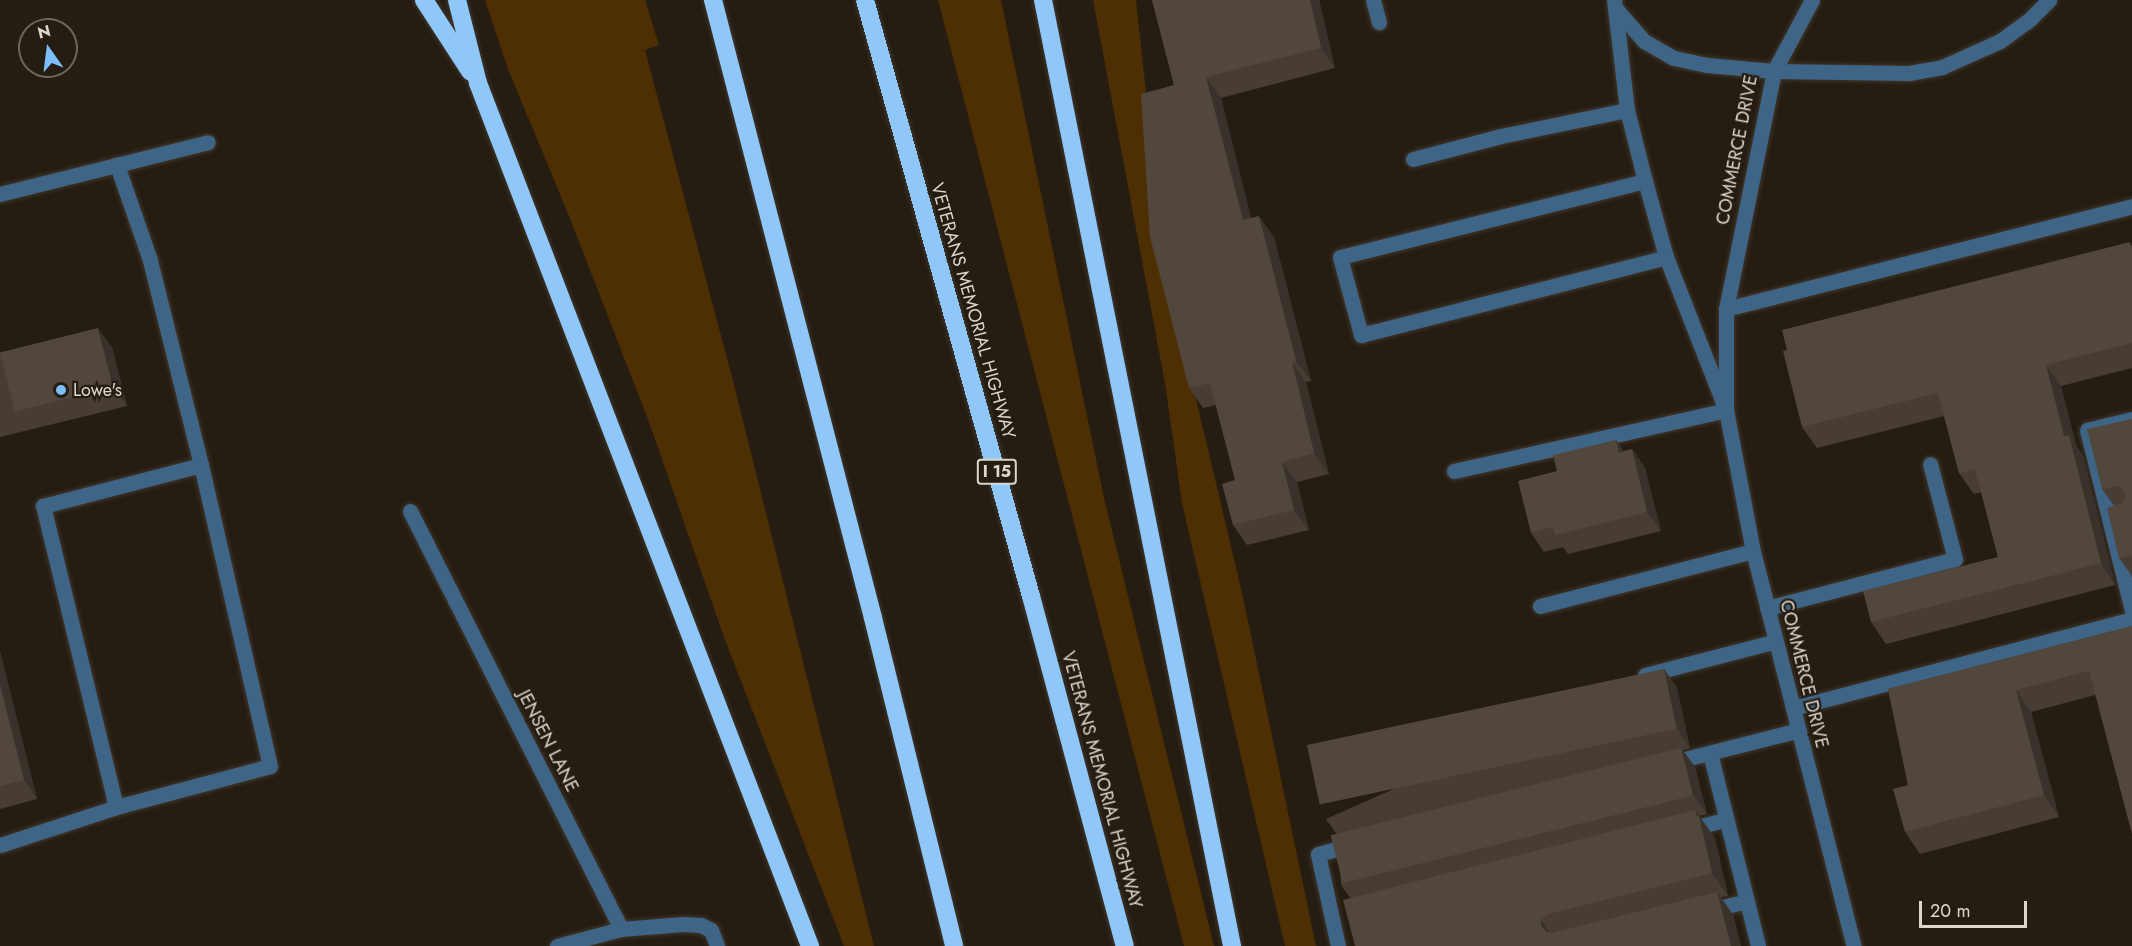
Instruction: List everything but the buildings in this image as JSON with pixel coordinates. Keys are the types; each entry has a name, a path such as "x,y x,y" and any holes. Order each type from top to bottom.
{"highway":[{"path":"424,0 478,84"},
{"path":"457,0 478,84 810,946"},
{"path":"713,0 873,618 954,946"},
{"name":"VETERANS MEMORIAL HIGHWAY","path":"865,0 1028,584 1125,946"},
{"path":"1043,0 1232,946"}],"street":[{"path":"1373,0 1379,22"},
{"path":"1812,0 1774,71 1909,73 1942,67 1970,57 2000,41 2030,19 2049,0"},
{"name":"COMMERCE DRIVE","path":"1615,4 1644,41 1674,58 1707,65 1774,71 1726,309 1726,410"},
{"name":"COMMERCE DRIVE","path":"1615,4 1627,110 1666,257 1726,410 1753,551 1799,730 1850,945"},
{"path":"1413,159 1501,136 1627,110"},
{"path":"0,194 208,142"},
{"path":"0,845 116,807 270,766 201,465 150,260 117,165"},
{"path":"1645,181 1340,257 1361,335 1666,257"},
{"path":"1726,309 2132,206"},
{"path":"1454,471 1726,410"},
{"path":"2132,419 2087,430 2115,521 2132,611"},
{"path":"1767,608 1955,559 1930,464"},
{"path":"116,807 43,506 201,465"},
{"name":"JENSEN LANE","path":"410,511 621,929"},
{"path":"1540,606 1753,551"},
{"path":"1793,708 2132,619"},
{"path":"1635,678 1776,641"},
{"path":"1652,767 1799,730"},
{"path":"1710,753 1758,946"},
{"path":"1669,834 1727,819"},
{"path":"1338,946 1338,918 1318,854 1364,842"},
{"path":"1690,915 1747,901"},
{"path":"556,946 621,929 683,924 701,925 711,930 717,946"}],"shaded area":[{"path":"485,0 645,0 659,45 645,50 732,377 874,946 844,946 725,640 649,422 569,216 508,69"},
{"path":"938,0 1001,0 1104,498 1214,946 1184,946"},
{"path":"1093,0 1136,0 1165,268 1243,597 1316,946 1285,946 1182,503 1165,383"}],"place":[{"name":"Lowe's","path":"61,390"}]}
